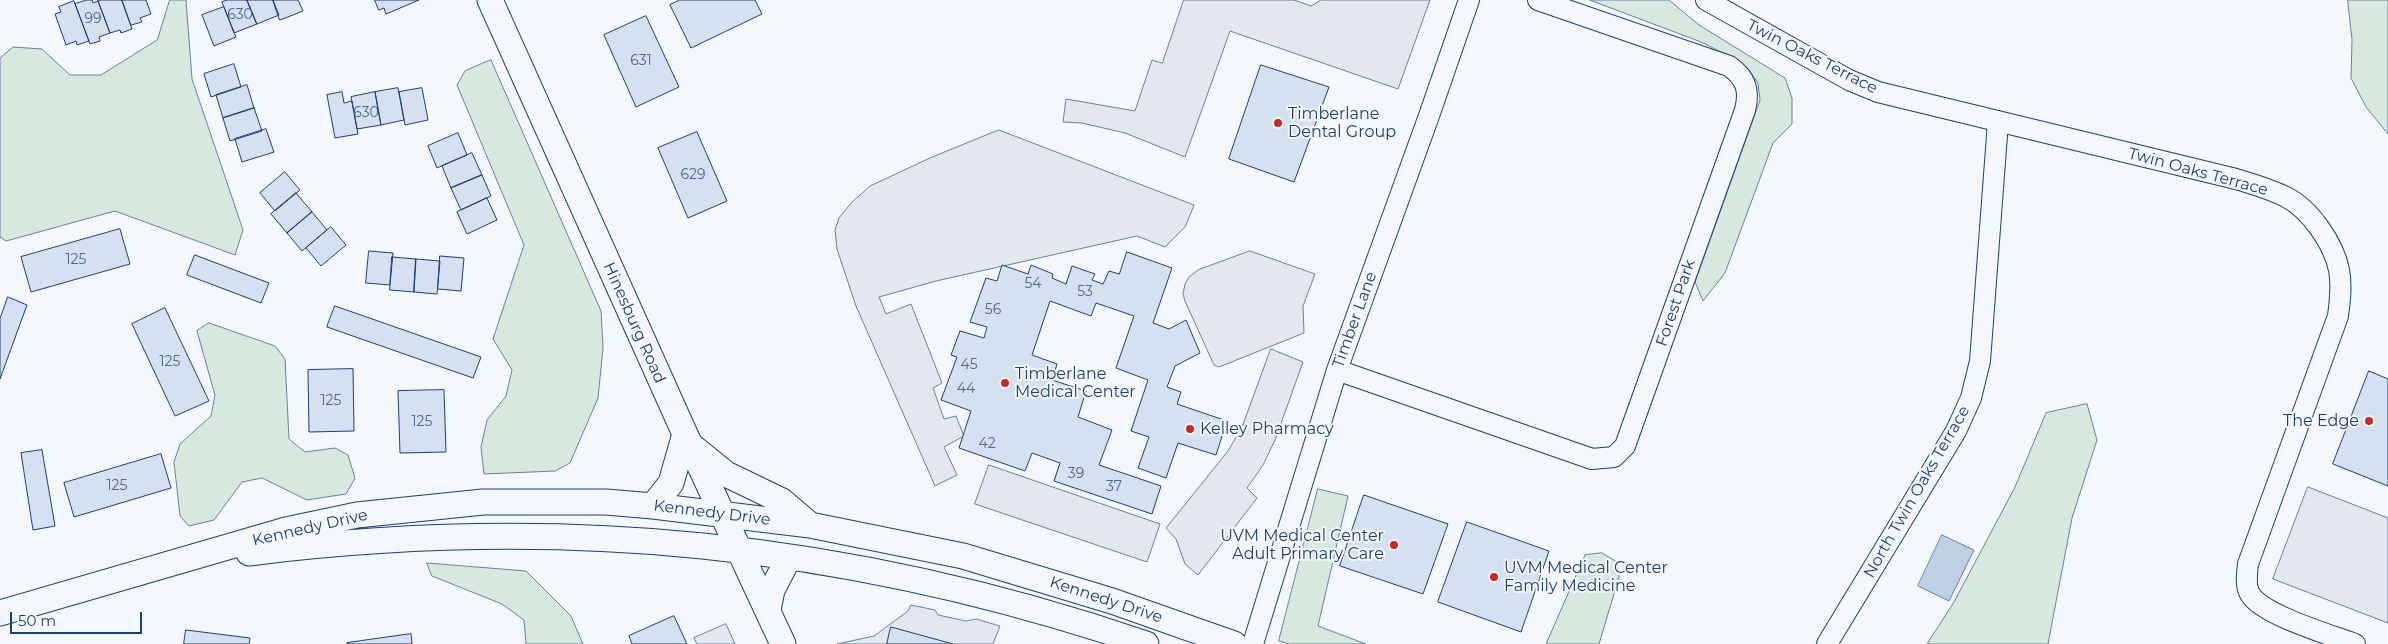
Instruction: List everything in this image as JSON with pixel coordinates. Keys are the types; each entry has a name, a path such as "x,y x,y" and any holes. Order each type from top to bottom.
{"main road":[{"name":"Hinesburg Road","path":"490,0 687,440 783,644"},
{"path":"654,506 671,484 687,440 726,474 782,501 810,525"},
{"name":"Kennedy Drive","path":"0,613 286,530 357,515 483,502 545,501 654,506 722,513 810,525 963,556 1112,601 1234,644"},
{"name":"Kennedy Drive","path":"180,562 291,548 453,536 606,537 663,541 789,557 900,575 952,586 1071,618 1146,644"},
{"path":"768,610 772,590 789,557"}],"street":[{"name":"Timber Lane","path":"1253,644 1337,370 1469,0"},
{"name":"Forest Park","path":"1337,370 1592,459 1614,457 1620,452 1629,438 1745,110 1748,90 1741,76 1728,66 1538,0"},
{"name":"Twin Oaks Terrace","path":"1706,0 1862,86 1895,98 2263,187 2289,198 2313,219 2330,245 2339,270 2340,295 2338,316 2248,564 2246,579 2250,594 2262,606 2276,614 2355,644"},
{"name":"North Twin Oaks Terrace","path":"1827,644 1956,431 1971,398 1980,361 1998,122"}],"shaded area":[{"path":"170,0 186,0 192,79 243,230 235,255 115,211 6,241 0,237 0,58 13,47 42,49 70,75 101,75 157,40"},
{"path":"1184,0 1294,0 1311,6 1321,0 1430,0 1398,89 1230,31 1185,157 1125,133 1082,123 1063,122 1066,99 1135,111 1152,60 1162,63"},
{"path":"1590,0 1669,0 1699,25 1785,78 1792,98 1792,124 1773,143 1725,273 1703,301 1695,282 1760,100 1758,83 1749,70 1733,58 1701,42"},
{"path":"2348,0 2388,0 2388,134 2366,107 2351,78 2352,40"},
{"path":"491,60 601,311 603,348 598,398 570,463 555,471 484,474 481,447 487,420 506,396 512,370 493,339 524,245 457,85 465,71"},
{"path":"999,130 1194,205 1185,227 1165,247 1137,236 936,281 879,297 886,314 911,304 942,383 933,388 944,419 956,416 964,436 944,447 957,475 935,486 856,306 837,249 835,230 839,218 851,203 870,186 930,158"},
{"path":"1250,251 1315,274 1303,306 1304,333 1219,367 1214,365 1185,301 1183,294 1185,284 1189,277 1198,270"},
{"path":"209,323 275,346 285,359 289,439 305,452 335,448 348,455 355,478 346,494 307,500 262,478 242,482 214,520 189,526 180,516 174,462 180,444 211,416 215,395 197,331"},
{"path":"1271,349 1303,362 1275,440 1263,465 1247,488 1257,498 1198,575 1185,564 1176,539 1166,528 1228,451 1242,427"},
{"path":"2087,404 2097,440 2072,518 2048,644 1927,644 1954,602 2015,487 2046,413"},
{"path":"989,465 1160,524 1147,562 975,504"},
{"path":"2308,487 2388,518 2388,623 2273,579"},
{"path":"1318,489 1348,496 1318,626 1366,644 1289,644 1279,641"},
{"path":"1602,553 1617,562 1619,577 1599,644 1546,644 1585,555"},
{"path":"427,563 526,571 571,616 583,644 526,644 524,620 502,604 432,576"},
{"path":"911,605 935,610 938,615 966,621 976,619 1000,626 993,644 837,644 874,636 908,611"},
{"path":"726,624 735,644 697,644 694,638"}],"water":[{"path":"1942,535 1974,550 1949,601 1918,586"}],"building":[{"path":"92,0 93,3 98,1 110,33 99,37 100,41 90,44 75,4"},
{"path":"122,0 132,29 121,33 120,30 110,33 98,1"},
{"path":"122,0 146,0 151,14 140,18 142,22 131,25"},
{"path":"228,0 247,0 257,24 234,33 222,2"},
{"path":"247,0 273,0 279,15 257,24"},
{"path":"273,0 298,0 303,11 280,20"},
{"path":"375,0 419,0 386,14 384,8 379,10"},
{"path":"680,0 755,0 762,14 691,48 670,5"},
{"path":"74,1 89,41 77,45 76,41 66,45 55,14 61,12 59,7"},
{"path":"224,7 236,37 214,46 202,15"},
{"path":"646,16 679,87 636,107 604,35"},
{"path":"234,64 241,87 211,97 204,74"},
{"name":"Timberlane Dental Group","path":"1261,65 1329,87 1294,182 1229,159"},
{"path":"247,85 254,108 223,118 216,95"},
{"path":"398,88 404,120 381,125 375,92"},
{"path":"422,88 428,120 405,125 399,92"},
{"path":"342,92 344,103 352,101 358,134 335,138 327,95"},
{"path":"375,92 381,125 357,129 351,97"},
{"path":"254,108 262,131 230,141 223,118"},
{"path":"266,129 274,152 242,162 235,139"},
{"path":"697,132 727,201 688,218 658,148"},
{"path":"458,133 467,155 437,168 428,146"},
{"path":"472,153 482,175 451,188 442,166"},
{"path":"285,172 300,190 275,211 260,193"},
{"path":"482,175 491,196 461,210 451,188"},
{"path":"296,193 312,212 287,233 271,214"},
{"path":"487,198 497,220 467,234 457,212"},
{"path":"312,212 327,230 302,251 287,233"},
{"path":"331,227 346,245 321,266 306,248"},
{"path":"120,229 130,264 31,292 21,257"},
{"path":"369,251 393,253 390,285 366,283"},
{"name":"Timberlane Medical Center","path":"1127,252 1172,268 1153,323 1169,329 1186,320 1200,353 1175,366 1167,387 1181,392 1177,404 1227,421 1216,455 1178,443 1166,478 1138,468 1149,437 1131,431 1148,380 1116,368 1134,316 1096,303 1091,316 1050,301 1032,355 1057,364 1052,380 1086,391 1078,417 1112,430 1099,465 1161,486 1152,514 1054,481 1060,463 1032,453 1025,471 959,448 971,411 941,400 957,357 951,355 960,331 984,338 987,327 970,322 986,278 997,281 1002,265 1028,274 1031,265 1053,274 1052,278 1066,284 1072,266 1095,274 1092,280 1103,284 1109,271 1119,274"},
{"path":"195,255 269,283 261,303 187,275"},
{"path":"440,256 464,258 461,291 438,289"},
{"path":"392,257 416,259 414,292 390,290"},
{"path":"416,259 440,261 437,294 414,292"},
{"path":"8,297 27,305 0,379 0,319"},
{"path":"335,306 481,357 473,378 327,327"},
{"path":"165,308 209,401 175,416 132,324"},
{"path":"353,369 354,431 309,432 308,370"},
{"name":"The Edge","path":"2369,371 2388,379 2388,486 2333,464"},
{"path":"444,390 446,452 400,453 398,391"},
{"path":"42,450 55,526 33,530 21,453"},
{"path":"161,454 171,488 74,517 64,483"},
{"name":"UVM Medical Center Adult Primary Care","path":"1364,495 1448,524 1423,594 1340,566"},
{"name":"UVM Medical Center Family Medicine","path":"1467,522 1549,551 1521,632 1438,602"},
{"path":"674,616 687,644 632,644 629,636"},
{"path":"891,627 953,644 887,644"},
{"path":"186,630 250,638 249,644 184,644"},
{"path":"411,634 412,644 347,644 347,643"}],"place":[{"name":"Timberlane Dental Group","path":"1278,123"},
{"name":"Timberlane Medical Center","path":"1005,383"},
{"name":"The Edge","path":"2369,421"},
{"name":"Kelley Pharmacy","path":"1190,429"},
{"name":"UVM Medical Center Adult Primary Care","path":"1394,545"},
{"name":"UVM Medical Center Family Medicine","path":"1494,577"}]}
